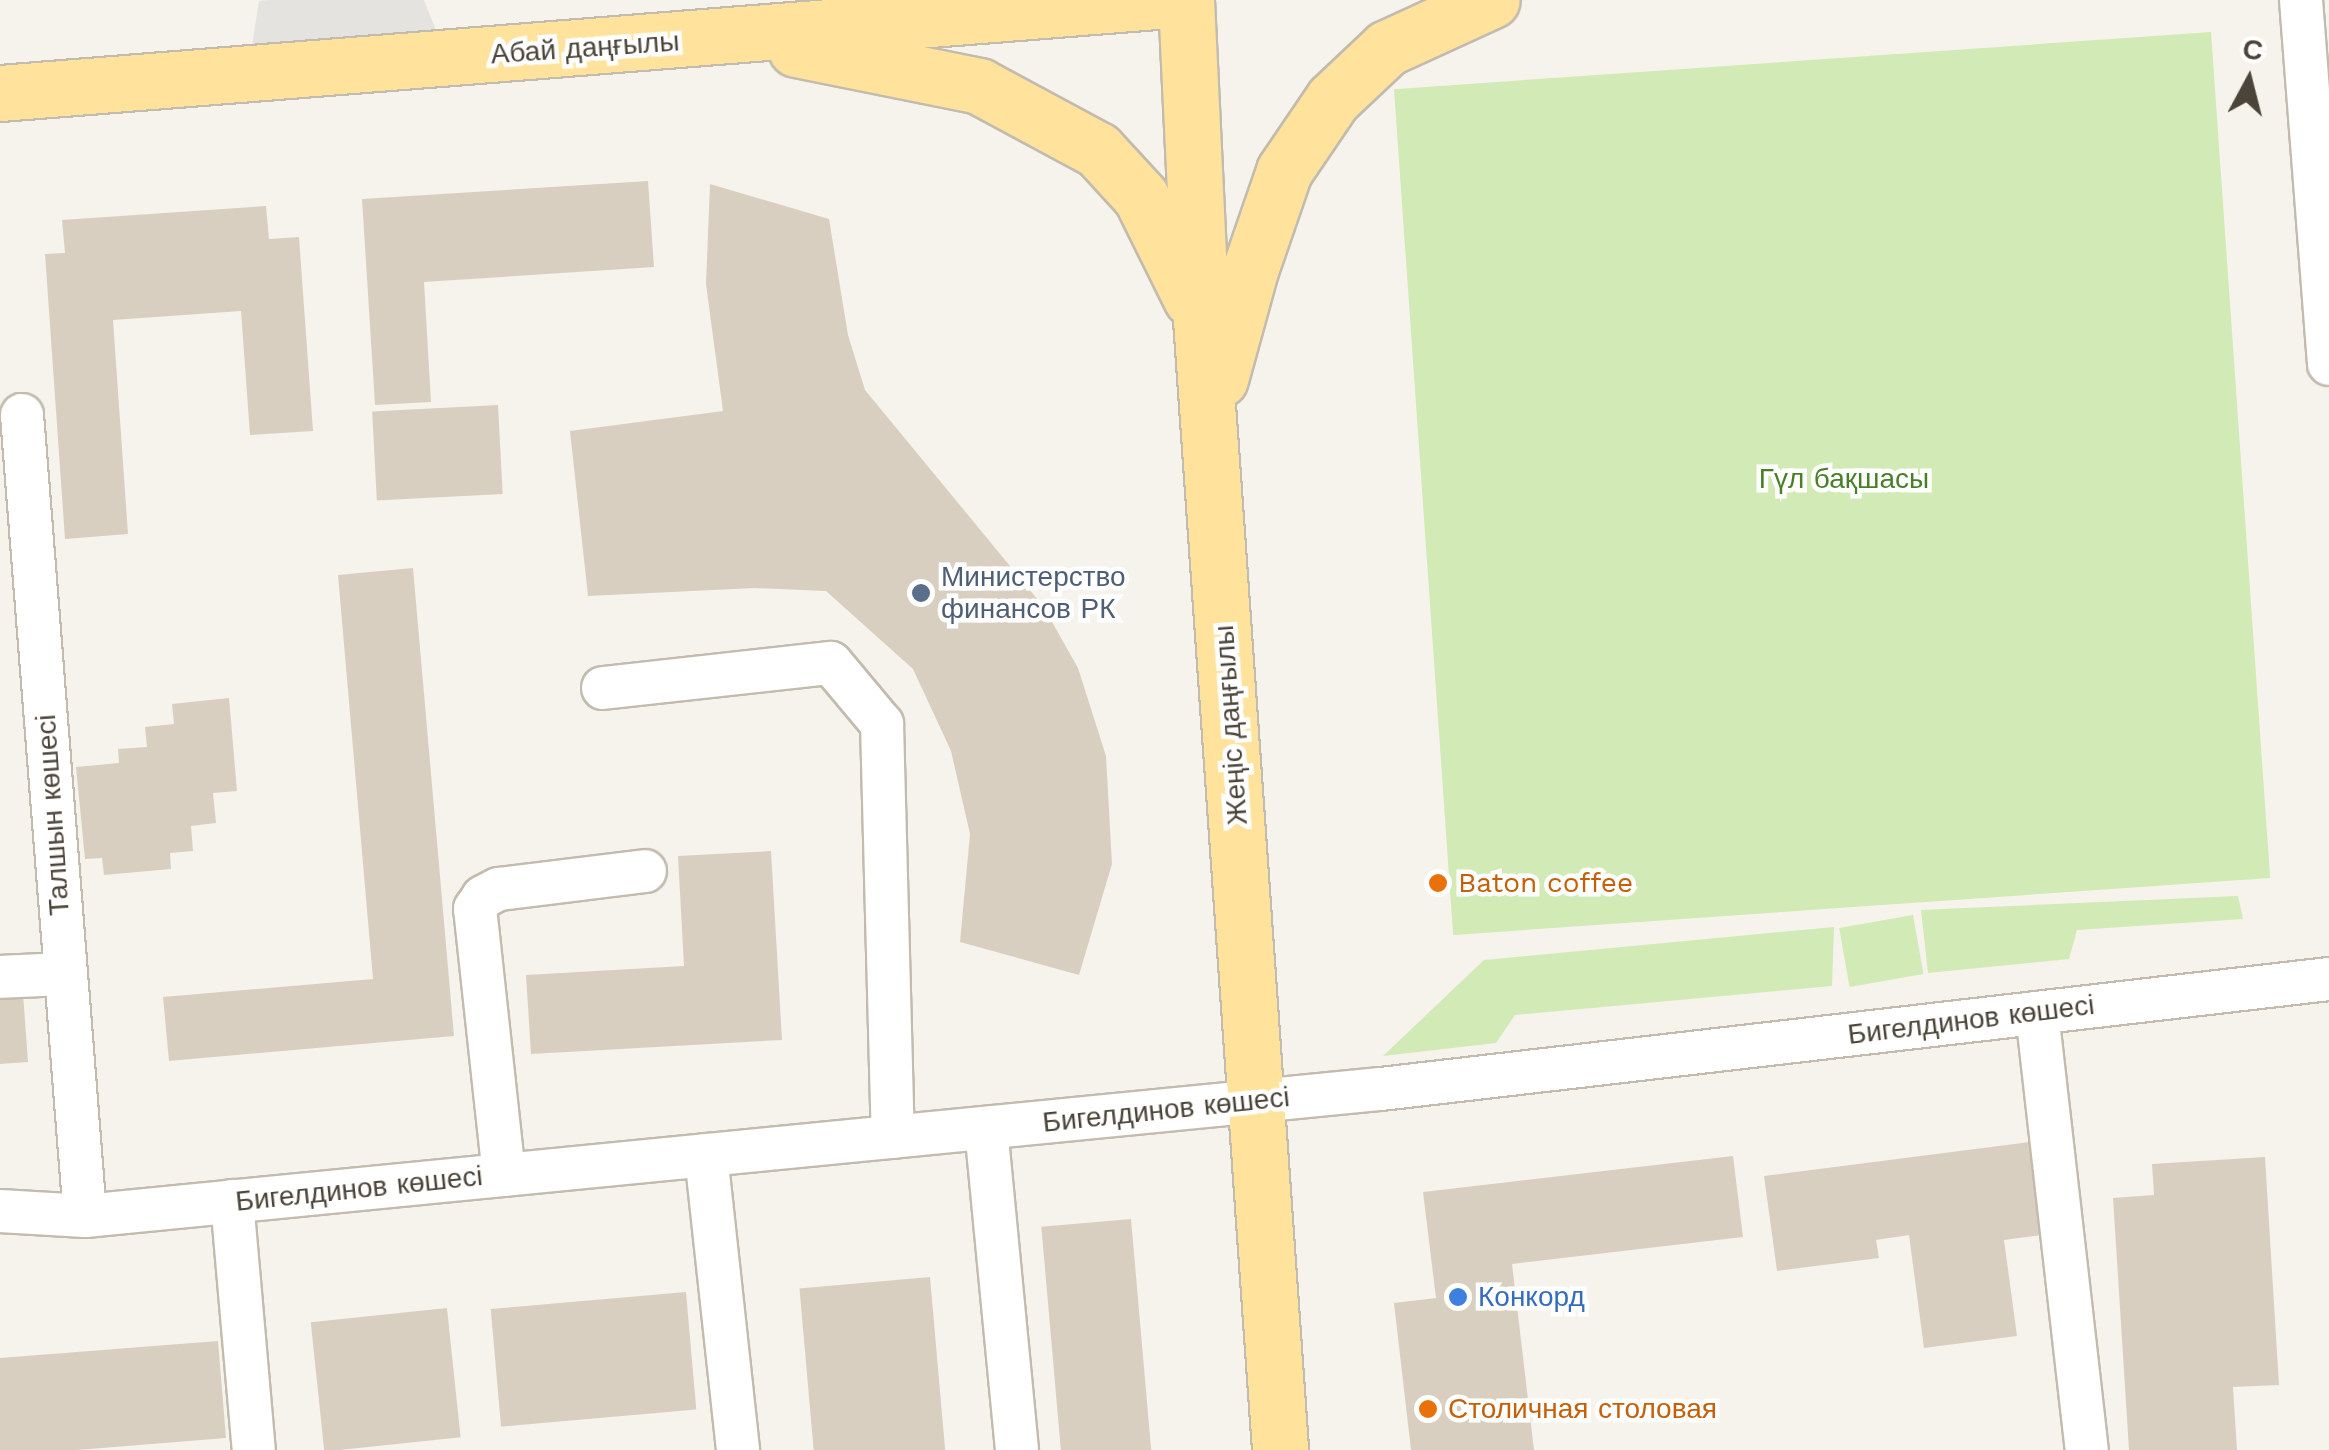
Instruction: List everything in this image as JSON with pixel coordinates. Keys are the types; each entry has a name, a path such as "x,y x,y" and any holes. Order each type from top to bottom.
{"main road":[{"path":"734,36 829,0"},
{"name":"Абай даңғылы","path":"0,94 1169,0"},
{"name":"Жеңіс даңғылы","path":"1186,0 1201,318 1259,1101 1280,1450"},
{"path":"1210,416 1250,270 1284,171 1294,156 1333,99 1387,48 1492,0"},
{"path":"734,36 979,86 1084,142 1141,197 1201,318"}],"street":[{"path":"2302,0 2329,364"},
{"name":"Талшын көшесі","path":"22,415 86,1216"},
{"path":"603,688 831,663 882,724 893,1137"},
{"path":"504,1174 475,909 483,896 499,888 645,871"},
{"path":"0,977 66,974"},
{"name":"Бигелдинов көшесі","path":"0,1212 86,1216 1259,1101 2329,979"},
{"path":"2038,1012 2087,1450"},
{"path":"986,1128 1016,1450"},
{"path":"706,1155 738,1450"},
{"path":"232,1201 254,1450"}],"green space":[{"name":"Гүл бақшасы","path":"2211,32 2270,878 1453,935 1394,89"},
{"path":"2238,896 2243,919 2077,930 2069,959 1928,973 1921,910"},
{"path":"1913,915 1923,974 1850,987 1839,928"},
{"path":"1834,927 1832,986 1515,1015 1496,1043 1383,1056 1484,960"}],"shaded area":[{"path":"424,0 441,43 250,58 259,1"}],"building":[{"path":"648,181 654,267 424,282 431,402 375,405 362,199"},
{"path":"710,184 829,219 848,335 865,390 1043,606 1078,668 1106,756 1112,864 1079,975 960,942 970,834 951,751 913,669 826,591 755,588 588,596 570,431 723,411 706,284"},
{"path":"266,206 269,239 299,237 313,431 250,435 241,311 113,320 128,534 65,539 45,254 65,253 62,220"},
{"path":"498,405 503,494 377,500 372,412"},
{"path":"413,568 454,1036 169,1061 163,997 373,979 338,575"},
{"path":"229,698 237,791 213,793 216,823 191,826 193,851 170,853 171,869 104,875 102,858 85,859 76,767 119,763 118,749 147,747 145,727 174,724 172,704"},
{"path":"771,851 782,1040 531,1054 526,975 684,966 678,856"},
{"path":"23,993 28,1062 0,1064 0,994"},
{"path":"2030,1142 2042,1235 2004,1240 2017,1336 1924,1348 1909,1235 1876,1240 1879,1258 1777,1271 1764,1176"},
{"path":"1733,1156 1743,1237 1512,1264 1534,1450 1411,1450 1394,1303 1436,1298 1423,1192"},
{"path":"2265,1157 2279,1385 2233,1387 2237,1450 2129,1450 2113,1198 2154,1195 2152,1164"},
{"path":"1131,1219 1151,1450 1061,1450 1041,1227"},
{"path":"930,1277 945,1450 814,1450 799,1288"},
{"path":"686,1292 696,1410 501,1427 491,1309"},
{"path":"447,1308 461,1437 324,1450 311,1322"},
{"path":"218,1341 226,1438 77,1450 0,1450 0,1358"}],"place":[{"name":"Министерство финансов РК","path":"921,593"},
{"name":"Baton coffee","path":"1438,883"},
{"name":"Конкорд","path":"1458,1297"},
{"name":"Столичная столовая","path":"1428,1409"}]}
